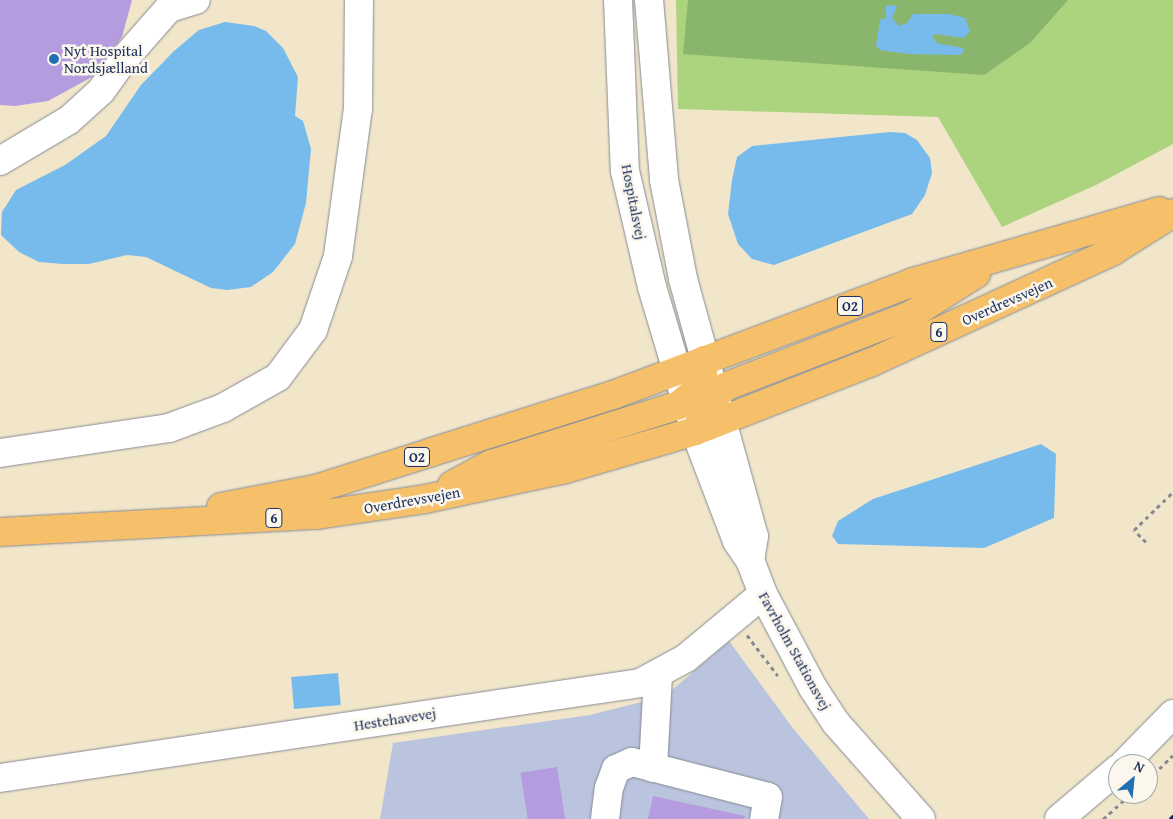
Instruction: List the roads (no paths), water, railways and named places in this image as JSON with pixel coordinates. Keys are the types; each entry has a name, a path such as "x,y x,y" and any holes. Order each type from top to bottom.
{"main road":[{"name":"Overdrevsvejen","path":"121,524 315,489 613,395 913,282 999,260 1173,208"},
{"name":"Overdrevsvejen","path":"0,532 121,524 317,515 425,499 562,470 695,431 872,362 1113,251 1173,213"},
{"path":"695,431 714,396 728,386 911,315 999,260"},
{"path":"425,499 491,464 685,400 695,391 703,374 704,360"}],"street":[{"path":"0,161 69,120 101,91 125,58 168,8 196,0"},
{"path":"0,453 170,428 223,408 278,377 313,330 338,256 358,109 359,0"},
{"name":"Hospitalsvej","path":"618,0 625,170 652,288 677,370"},
{"path":"649,0 664,180 683,279 714,396 723,421"},
{"path":"677,370 695,431"},
{"name":"Favrholm Stationsvej","path":"723,421 754,536 750,560"},
{"name":"Favrholm Stationsvej","path":"695,431 737,541 750,560 762,594 813,688 836,723 915,812 942,819"},
{"name":"Hestehavevej","path":"0,778 640,683 658,676 686,658 762,594"},
{"path":"653,768 658,676"},
{"path":"1134,754 1173,714"},
{"path":"605,819 609,788 616,769 632,762 768,797 764,819"},
{"path":"1058,818 1108,777"}],"water":[{"path":"893,5 897,7 892,18 899,26 907,23 913,14 949,14 965,18 970,32 963,38 935,34 932,37 937,43 963,48 964,51 960,55 909,54 880,50 876,46 880,20 886,18 886,6"},
{"path":"225,22 254,26 266,31 283,48 298,77 295,116 303,121 311,149 306,203 295,244 273,272 251,287 227,290 211,288 146,257 127,255 89,264 39,262 19,252 1,235 2,212 16,190 65,165 106,136 141,85 174,51 199,30"},
{"path":"890,132 905,133 917,140 930,158 932,173 925,195 912,214 774,265 752,259 738,244 728,214 737,157 752,146"},
{"path":"1041,444 1056,454 1054,518 984,548 838,544 832,536 838,521 873,499"},
{"path":"338,673 341,705 294,709 291,677"}],"place":[{"name":"Nyt Hospital Nordsjælland","path":"54,59"}]}
